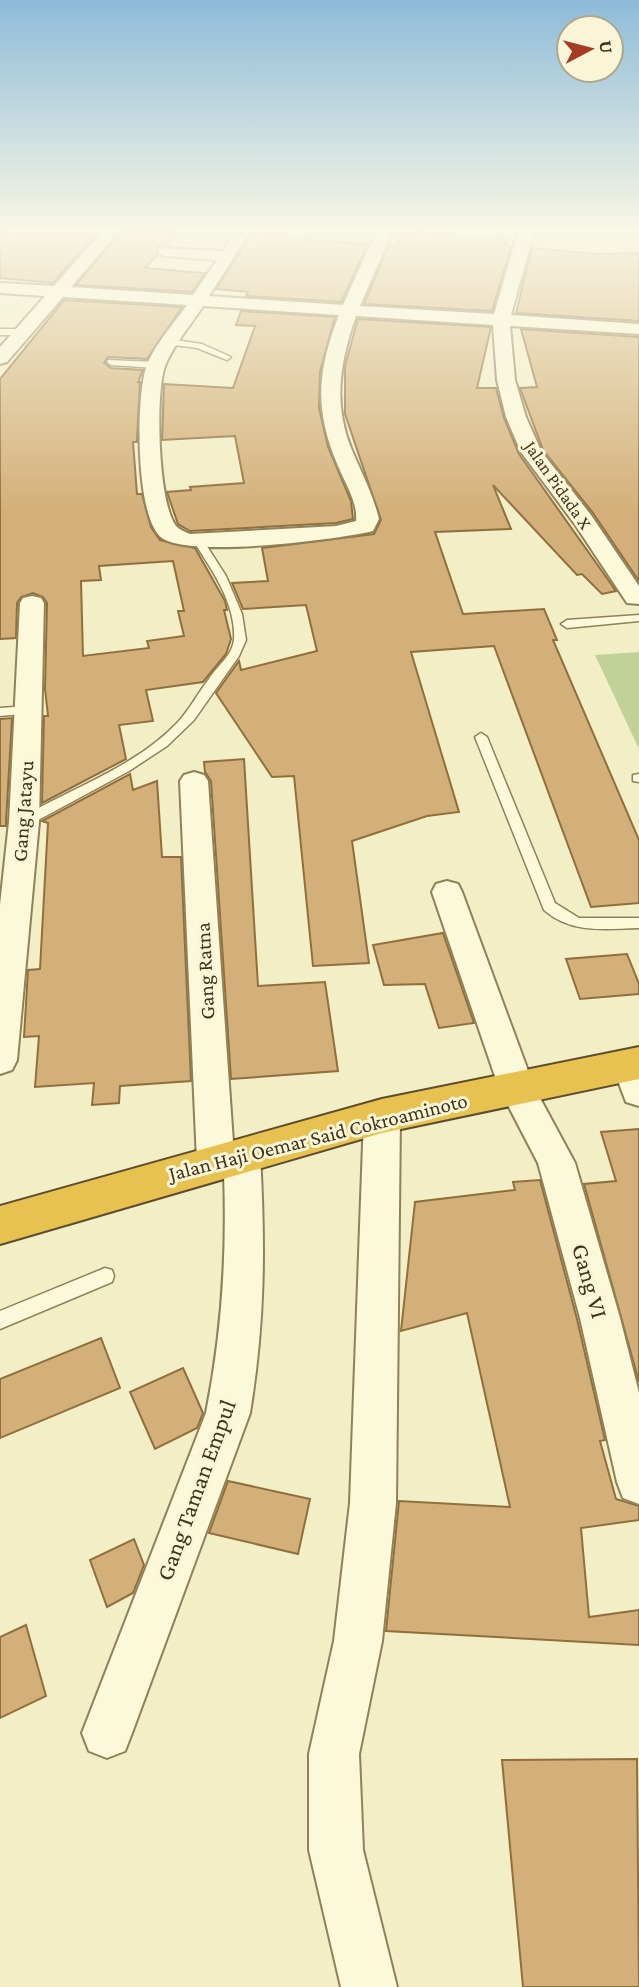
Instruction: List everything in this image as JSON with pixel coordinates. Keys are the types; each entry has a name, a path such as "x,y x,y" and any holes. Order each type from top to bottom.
{"highway":[{"name":"Jalan Haji Oemar Said Cokroaminoto","path":"0,1225 229,1157 382,1116 517,1088 636,1074"}],"street":[{"path":"0,358 27,325"},
{"path":"181,325 156,365 149,401 152,473 160,517 169,533 199,542 315,534 355,530 365,526 368,519 330,412 329,390 345,325"},
{"name":"Jalan Pidada X","path":"501,325 506,380 531,452 583,520 637,608"},
{"path":"580,325 639,329"},
{"name":"Gang Jatayu","path":"0,1060 24,822 14,711 32,603"},
{"name":"Gang Ratna","path":"194,781 229,1157"},
{"name":"Gang VI","path":"447,892 517,1088 556,1163 600,1318 639,1482"},
{"path":"369,1987 336,1850 334,1754 358,1641 373,1503 382,1116"},
{"name":"Gang Taman Empul","path":"107,1733 228,1413 238,1357 246,1250 229,1157"}],"lane":[{"path":"0,332 20,332"},
{"path":"169,342 199,346 228,356"},
{"path":"111,362 156,365"},
{"path":"24,822 129,767 155,749 182,726 230,661 240,642 233,604 215,566 199,542"},
{"path":"567,624 637,608"},
{"path":"481,737 549,906 560,918 575,923 639,923"},
{"path":"0,1320 105,1276"}],"green space":[{"path":"639,652 639,749 595,655"}],"building":[{"path":"44,325 170,325 147,359 108,357 104,363 111,368 143,370 138,382 137,442 133,442 137,494 142,494 151,527 160,540 195,548 225,601 227,610 224,610 231,639 226,654 203,682 146,690 153,721 119,725 126,759 42,803 44,716 48,716 45,689 47,603 43,597 33,593 21,597 17,603 16,638 0,639 0,379","holes":["173,561 184,611 178,611 184,636 147,641 149,648 83,656 81,581 101,580 99,566"]},
{"path":"236,325 333,325 320,372 319,408 328,447 351,501 353,519 336,523 190,531 178,524 167,492 191,490 190,487 244,483 235,436 162,440 164,384 233,388 255,326"},
{"path":"356,325 491,327 477,388 496,388 504,418 519,454 616,591 602,594 582,574 577,575 493,485 511,529 435,532 463,614 544,609 557,640 553,640 639,840 639,903 591,907 494,646 411,652 459,812 427,816 352,841 369,963 313,966 294,776 272,777 216,693 239,661 241,670 317,651 306,605 243,609 232,583 268,581 262,548 374,534 381,520 345,414 345,366"},
{"path":"521,329 639,337 639,581 593,513 543,450 520,388 537,387"},
{"path":"12,718 6,826 0,826 0,719"},
{"path":"244,759 258,986 325,982 338,1071 231,1079 211,781 205,772 204,762"},
{"path":"130,774 133,790 157,781 162,857 181,857 191,1081 120,1086 119,1103 92,1105 94,1083 35,1087 39,1036 24,1037 28,970 40,969 48,823 42,821"},
{"path":"443,933 474,1023 439,1028 425,984 384,985 373,945"},
{"path":"627,954 639,984 639,994 580,999 566,959"},
{"path":"639,1129 639,1382 584,1184 616,1181 601,1132"},
{"path":"540,1180 577,1319 605,1440 600,1441 616,1499 639,1506 639,1520 581,1528 589,1617 639,1610 639,1645 386,1631 399,1501 510,1507 467,1313 401,1331 415,1202 515,1190 513,1182"},
{"path":"101,1338 120,1388 0,1438 0,1379"},
{"path":"183,1368 203,1413 197,1428 155,1449 130,1392"},
{"path":"228,1481 310,1499 298,1554 209,1533"},
{"path":"134,1539 144,1565 133,1593 107,1607 90,1560"},
{"path":"26,1625 46,1696 0,1718 0,1637"},
{"path":"637,1759 639,1987 523,1987 502,1760"}]}
